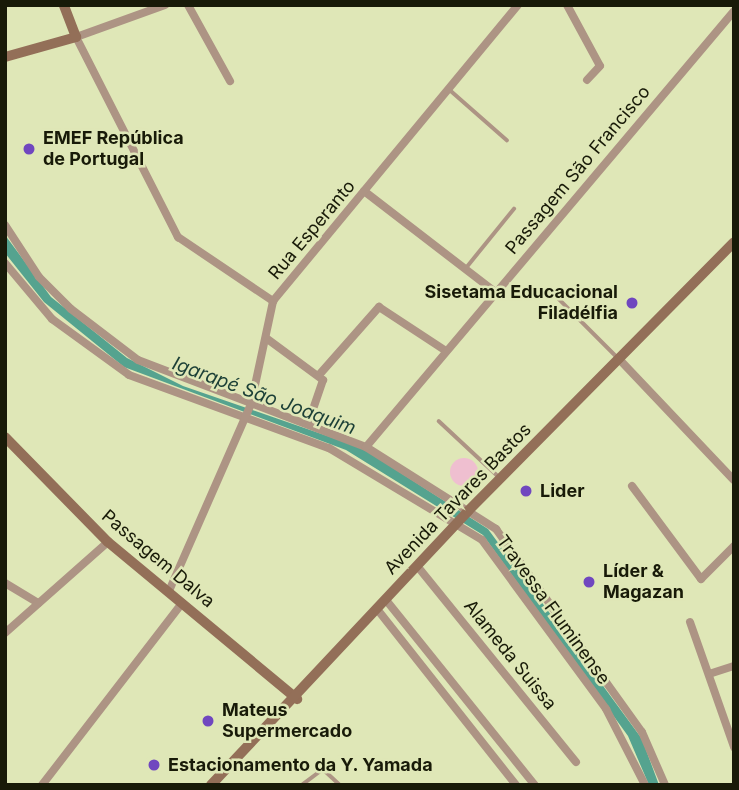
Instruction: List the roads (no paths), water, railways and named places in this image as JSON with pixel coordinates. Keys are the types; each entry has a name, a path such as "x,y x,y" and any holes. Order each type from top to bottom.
{"main road":[{"path":"5,57 76,37 64,5"},
{"name":"Avenida Tavares Bastos","path":"211,785 297,699 462,517 734,242"},
{"name":"Passagem Dalva","path":"5,437 108,542 297,699"}],"street":[{"path":"165,5 76,37 178,237 273,301"},
{"path":"188,5 230,81"},
{"name":"Rua Esperanto","path":"169,591 251,406 273,301 519,5"},
{"path":"566,5 600,66 587,80"},
{"name":"Passagem São Francisco","path":"366,447 443,349 495,292 734,11"},
{"path":"364,191 495,292"},
{"path":"5,225 39,277 106,339 171,376 251,406 309,421 366,447 462,517 496,529 642,732 665,785"},
{"name":"Travessa Fluminense","path":"5,263 52,319 112,365 329,448 462,517 482,540 606,709 645,785"},
{"path":"319,374 380,307 443,349"},
{"path":"266,338 319,374 323,380 309,421"},
{"path":"619,359 734,480"},
{"path":"632,486 701,579 734,545"},
{"path":"5,633 108,542"},
{"name":"Alameda Suissa","path":"418,567 576,762"},
{"path":"5,583 38,603"},
{"path":"386,600 535,785"},
{"path":"42,785 182,603"},
{"path":"377,609 516,785"},
{"path":"690,622 734,747"},
{"path":"709,674 734,666"}],"lane":[{"path":"450,90 507,140"},
{"path":"466,268 514,209"},
{"path":"559,299 619,359"},
{"path":"439,421 500,478"},
{"path":"302,785 323,769 340,785"}],"water":[{"path":"5,235 51,297 127,358 183,386 362,448 488,529 642,739 659,785 649,785 628,736 483,535 346,450 124,367 44,302 5,253"}],"place":[{"name":"EMEF República de Portugal","path":"29,149"},
{"name":"Sisetama Educacional Filadélfia","path":"632,303"},
{"name":"Lider","path":"526,491"},
{"name":"Líder & Magazan","path":"589,582"},
{"name":"Mateus Supermercado","path":"208,721"},
{"name":"Estacionamento da Y. Yamada","path":"154,765"}],"water label":[{"name":"Igarapé São Joaquim","path":"264,396"}]}
